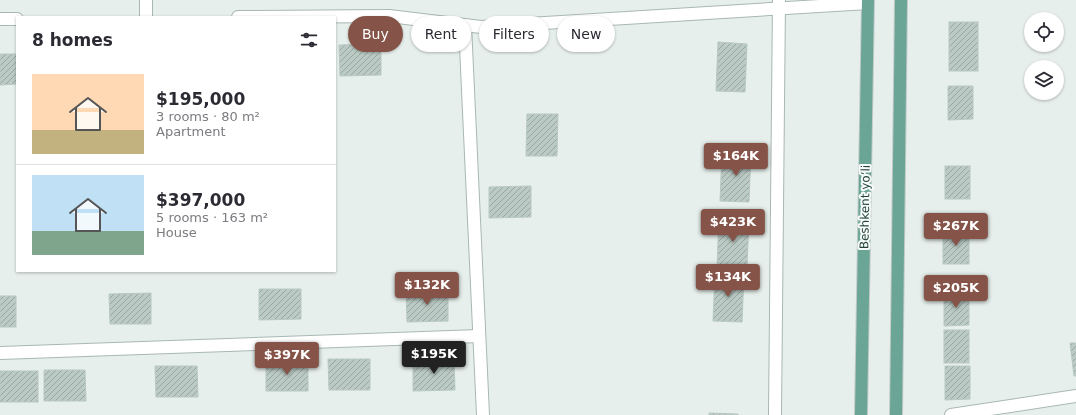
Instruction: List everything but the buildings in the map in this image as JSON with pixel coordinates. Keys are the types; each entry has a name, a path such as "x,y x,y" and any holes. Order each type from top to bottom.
{"main road":[{"path":"896,415 901,0"},
{"name":"Beshkent yoʻli","path":"861,415 868,1"}],"street":[{"path":"146,0 146,16"},
{"path":"471,26 481,27 779,4 868,1"},
{"path":"775,415 779,4"},
{"path":"336,16 389,16 411,19"},
{"path":"0,19 16,19"},
{"path":"466,52 483,415"},
{"path":"0,353 479,336"},
{"path":"950,415 1076,396"}]}
